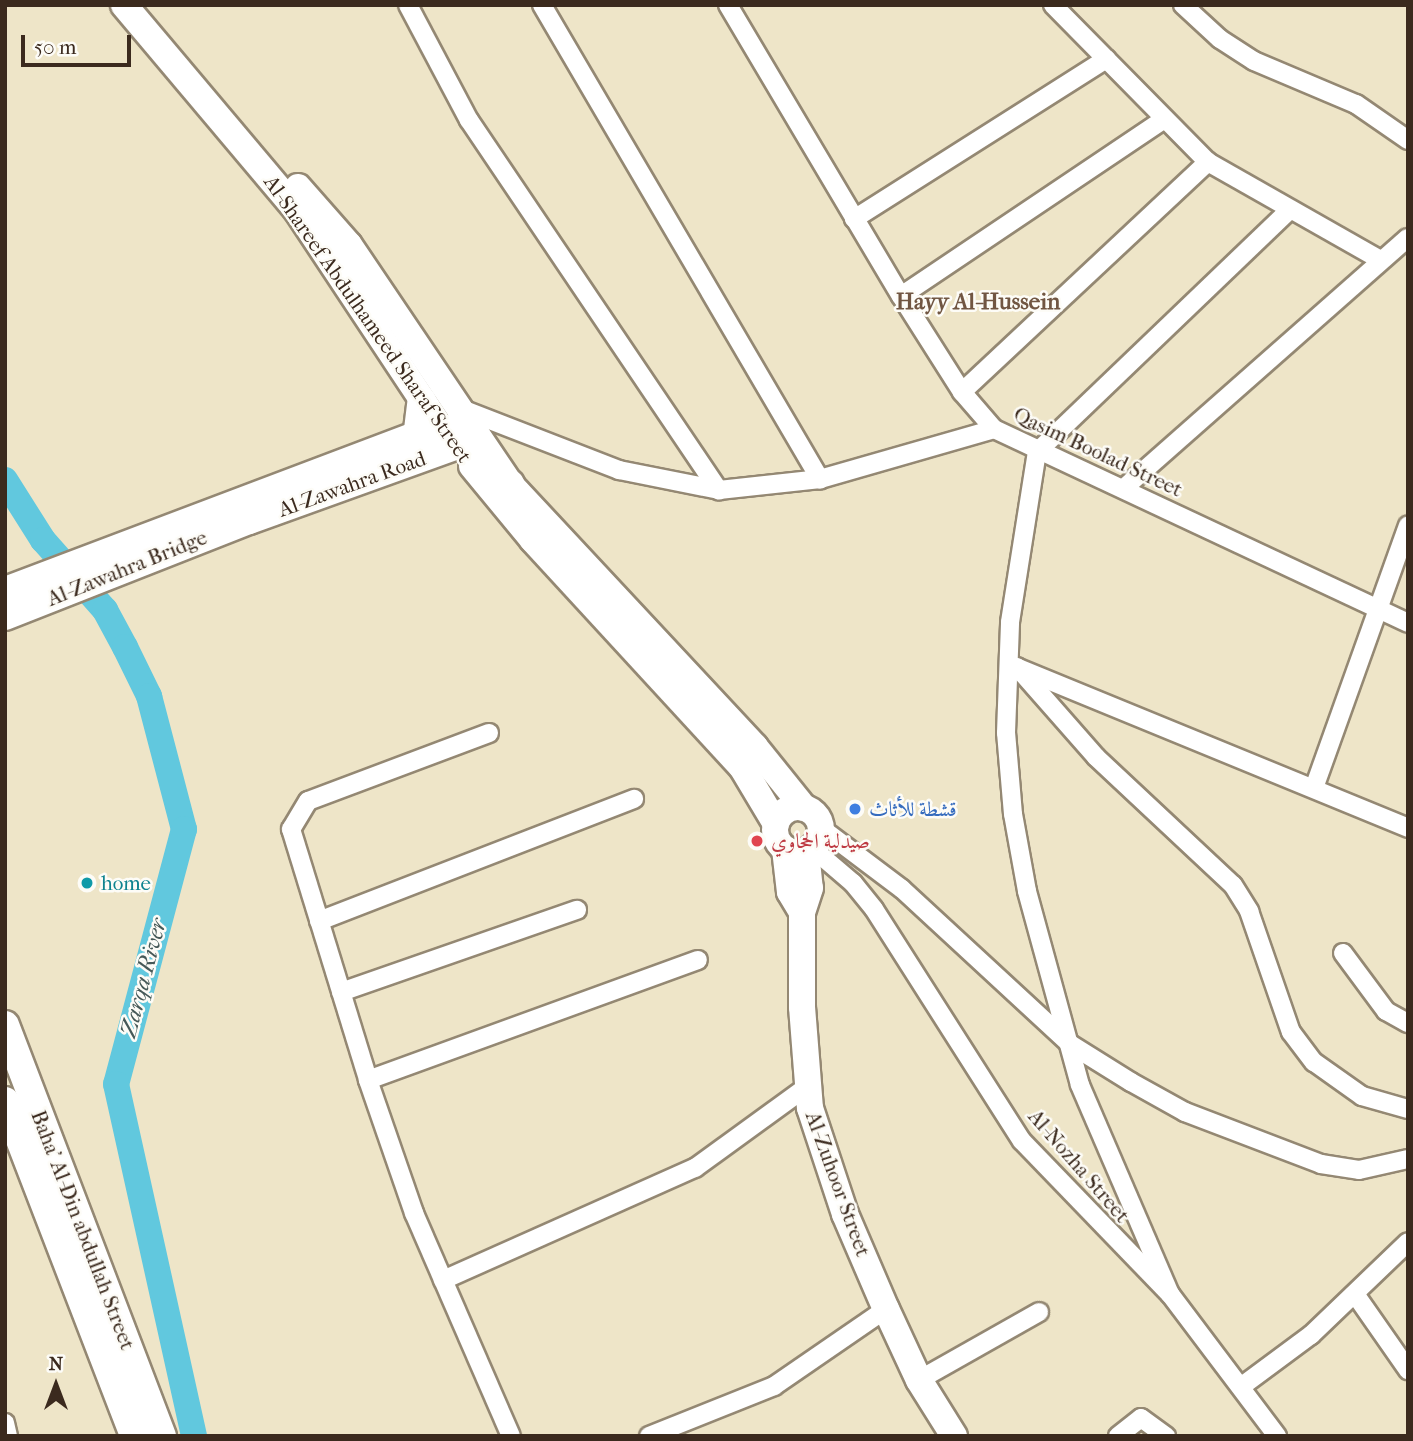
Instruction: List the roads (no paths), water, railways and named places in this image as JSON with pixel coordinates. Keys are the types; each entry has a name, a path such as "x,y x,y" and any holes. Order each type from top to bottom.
{"main road":[{"name":"Al-Shareef Abdulhameed Sharaf Street","path":"124,5 296,209 339,251 422,401"},
{"name":"Al-Shareef Abdulhameed Sharaf Street","path":"141,5 339,251 450,432 533,540 735,759 776,824 776,838 806,844 816,816 804,808 755,747 510,484 450,432"},
{"path":"422,401 450,432 457,434 491,475 510,484"},
{"name":"Al-Zawahra Road","path":"245,511 450,432"},
{"name":"Al-Zawahra Road","path":"245,511 450,432"},
{"name":"Al-Zawahra Bridge","path":"5,591 245,511"},
{"name":"Al-Zawahra Bridge","path":"5,616 245,511"},
{"path":"776,824 783,812 804,808"},
{"name":"Al-Zuhoor Street","path":"806,844 810,888 802,912 805,1088 845,1214 919,1380 954,1436"},
{"name":"Baha' Al-Din abdullah Street","path":"5,1025 162,1436"},
{"name":"Baha' Al-Din abdullah Street","path":"5,1101 134,1436"}],"street":[{"path":"408,5 469,120 719,490"},
{"path":"542,5 820,480"},
{"name":"Qasim Boolad Street","path":"728,5 901,296 962,392 994,429 1037,452 1124,488 1408,623"},
{"path":"1053,5 1163,120 1208,162 1288,212 1379,260"},
{"path":"1183,5 1220,39 1254,61 1356,104 1408,140"},
{"path":"853,219 1106,59"},
{"path":"901,296 1163,120"},
{"path":"962,392 1208,162"},
{"path":"1170,1294 1080,1085 1038,934 1013,814 1006,733 1012,665 1037,452 1288,212"},
{"path":"1124,488 1379,260 1408,238"},
{"path":"450,432 506,429"},
{"path":"450,432 506,429 619,470 719,490 820,480 994,429"},
{"path":"1314,788 1375,608 1406,535"},
{"path":"1012,665 1408,828"},
{"path":"1012,665 1096,757 1233,885 1249,911 1291,1032 1314,1062 1362,1096 1408,1109"},
{"path":"488,733 308,801 291,829 368,1080 443,1280 511,1436"},
{"path":"319,922 634,799"},
{"path":"806,844 902,889 1070,1044 1185,1112 1284,1153 1359,1170 1408,1159"},
{"name":"Al-Nozha Street","path":"806,844 852,883 874,909 1022,1141 1170,1294 1242,1386 1277,1436"},
{"path":"341,992 577,910"},
{"path":"1343,953 1386,1011 1408,1023"},
{"path":"368,1080 698,960"},
{"path":"443,1280 695,1168 805,1088"},
{"path":"1242,1386 1311,1335 1408,1242"},
{"path":"1355,1294 1408,1370"},
{"path":"649,1436 774,1386 886,1309"},
{"path":"919,1380 1039,1312"},
{"path":"1118,1436 1142,1418 1166,1436"},
{"path":"5,1423 8,1436"}],"waterway":[{"name":"Zarqa River","path":"5,480 43,540 105,610 125,647 149,696 184,829 116,1084 194,1436"}],"place":[{"name":"قشطة للأثاث","path":"855,809"},
{"name":"صيدلية الحجاوي","path":"757,841"},
{"name":"home","path":"87,883"}],"district":[{"name":"Hayy Al-Hussein","path":"978,302"}]}
